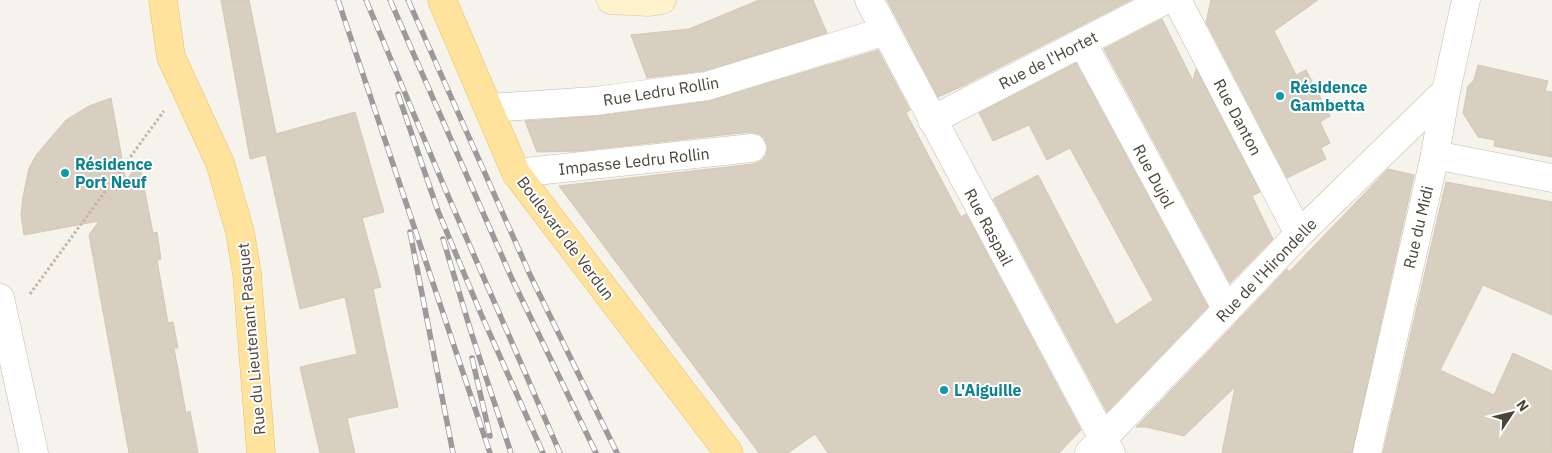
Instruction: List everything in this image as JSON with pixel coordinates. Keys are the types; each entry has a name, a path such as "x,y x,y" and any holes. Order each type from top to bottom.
{"main road":[{"name":"Rue du Lieutenant Pasquet","path":"163,0 171,57 220,164 240,232 248,274 261,453"},
{"name":"Boulevard de Verdun","path":"442,0 516,173 729,453"},
{"path":"612,0 649,2 662,0"}],"street":[{"name":"Rue Raspail","path":"868,0 1101,448"},
{"name":"Rue de l'Hortet","path":"932,120 1165,0"},
{"name":"Rue Danton","path":"1177,0 1300,234"},
{"name":"Rue du Midi","path":"1367,453 1435,156 1446,90 1466,0"},
{"name":"Rue Ledru Rollin","path":"489,108 595,101 707,86 885,31"},
{"name":"Rue Dujol","path":"1082,42 1226,310"},
{"name":"Rue de l'Hirondelle","path":"1101,448 1226,310 1446,90"},
{"name":"Impasse Ledru Rollin","path":"516,173 752,148"},
{"path":"1435,156 1552,178"},
{"path":"0,298 34,453"}],"path":[{"path":"28,296 184,84"}],"building":[{"path":"221,0 249,0 276,134 355,112 384,212 362,218 381,287 373,289 398,407 347,418 355,453 320,453 300,367 357,354 345,297 300,309 266,155 250,159"},
{"path":"759,0 813,0 827,33 704,71 647,78 631,35 689,29"},
{"path":"887,0 1131,0 938,97"},
{"name":"Résidence Gambetta","path":"1211,0 1318,0 1274,31 1296,75 1306,70 1330,116 1320,122 1330,143 1321,148 1326,159 1287,178 1206,22"},
{"path":"1162,19 1193,81 1196,69 1260,192 1252,196 1273,239 1230,283 1104,49"},
{"path":"878,50 910,110 906,113 961,217 966,214 1081,430 1059,453 828,453 815,434 788,453 759,453 559,186 754,164 761,161 766,155 768,147 765,139 759,134 750,132 578,151 537,152 525,121 597,116 709,101"},
{"path":"1076,63 1208,307 1107,412 993,199 1038,175 1116,325 1153,300 1070,148 1047,160 1029,125 993,141 979,113"},
{"path":"1478,65 1548,81 1545,91 1552,92 1552,157 1494,146 1495,140 1478,137 1463,113 1468,86 1474,80"},
{"path":"111,98 126,181 139,162 153,233 157,232 161,259 157,260 168,323 173,322 178,348 174,348 186,413 190,411 198,453 129,453 89,235 99,221 24,235 21,215 23,197 29,168 37,154 66,120 89,106"},
{"path":"1388,169 1414,175 1352,453 1222,453 1235,387 1184,436 1146,427 1136,427 1287,269 1289,272"},
{"path":"1446,182 1552,202 1552,315 1483,285 1440,370 1494,395 1513,353 1552,371 1552,453 1383,453"}],"railway":[{"path":"338,0 490,453"},
{"path":"366,0 446,191 560,453"},
{"path":"390,0 512,279 596,453"},
{"path":"408,0 531,277 617,453"},
{"path":"398,94 438,211 481,314 543,453"},
{"path":"410,232 453,453"},
{"path":"443,239 511,453"},
{"path":"472,358 490,436"}],"place":[{"name":"Résidence Gambetta","path":"1280,96"},
{"name":"Résidence Port Neuf","path":"65,173"},
{"name":"L'Aiguille","path":"944,390"}]}
